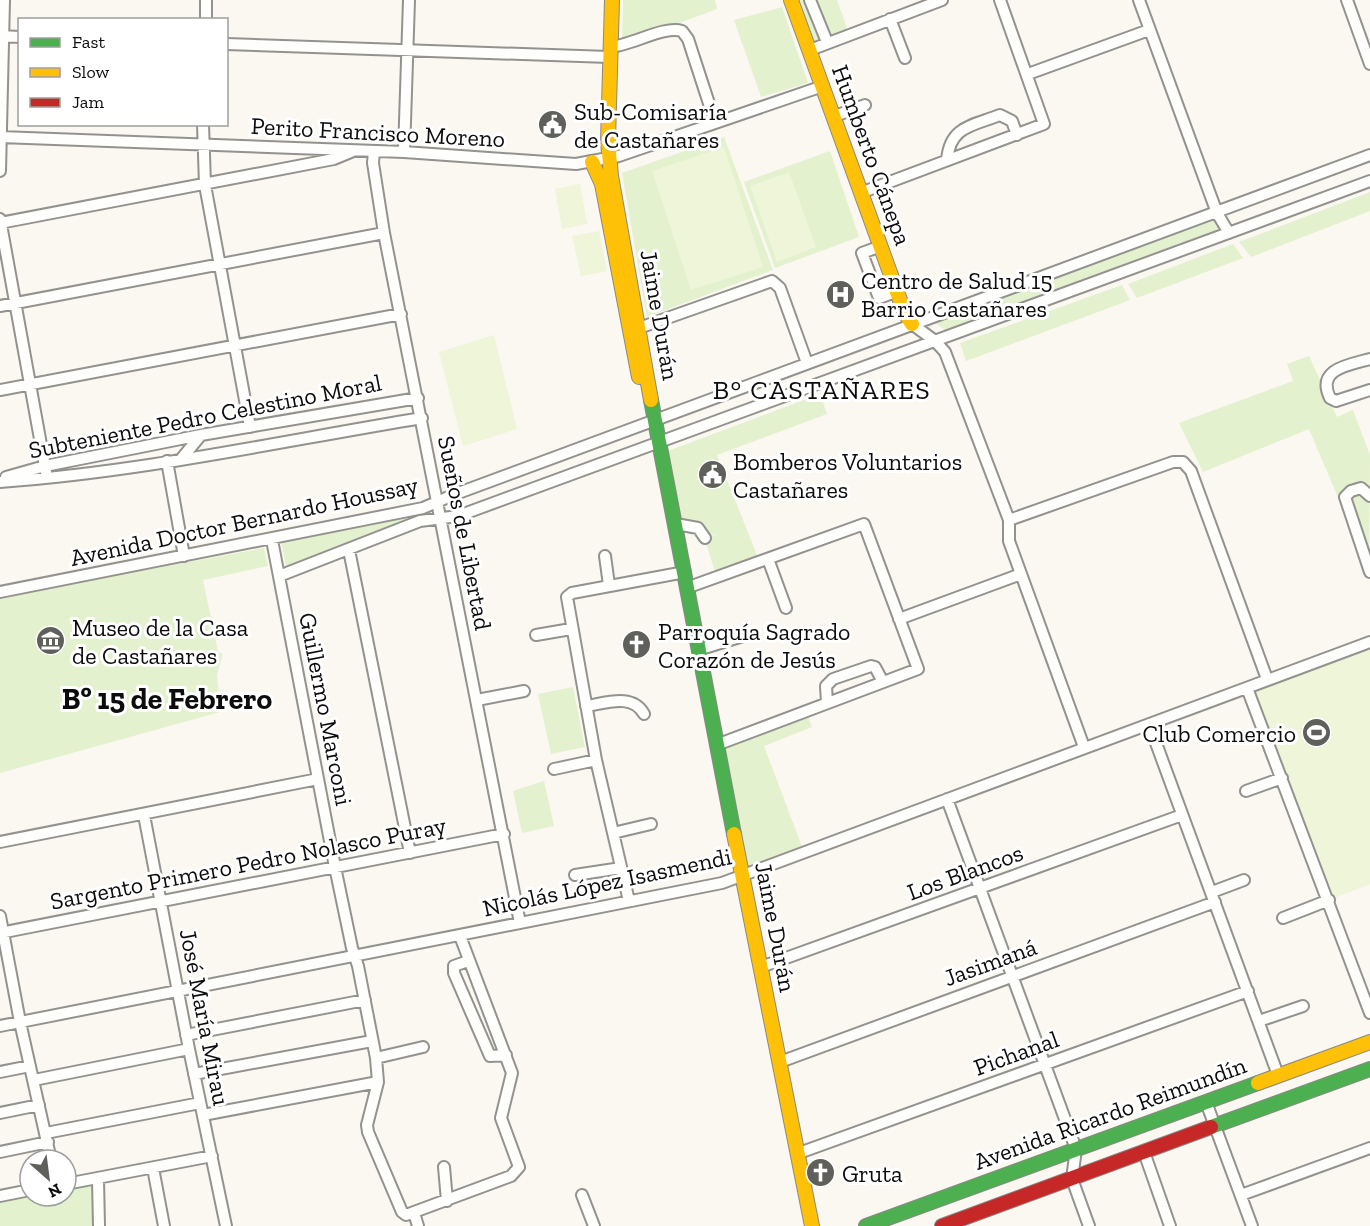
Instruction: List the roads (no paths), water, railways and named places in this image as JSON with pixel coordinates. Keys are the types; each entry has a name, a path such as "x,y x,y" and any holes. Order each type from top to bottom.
{"street":[{"path":"0,171 4,0"},
{"path":"206,0 206,18"},
{"path":"404,152 409,0"},
{"name":"Jaime Durán","path":"612,0 609,158 639,328 655,444 681,573 688,587 697,643 812,1226"},
{"name":"Humberto Cánepa","path":"791,0 912,324"},
{"path":"810,0 827,42"},
{"path":"810,50 942,0"},
{"path":"863,192 1044,124 1000,0"},
{"path":"1139,0 1217,213 1229,233"},
{"path":"1347,0 1370,64"},
{"path":"890,19 905,58"},
{"path":"228,44 407,50 610,52 670,29 682,31 688,39 715,122"},
{"path":"1028,74 1149,30"},
{"path":"2,36 18,37"},
{"name":"Perito Francisco Moreno","path":"0,137 404,152 576,164 609,158 823,86"},
{"path":"835,116 865,105"},
{"path":"947,160 950,143 958,132 1000,115 1012,121 1017,135"},
{"path":"202,126 205,185 250,427"},
{"path":"0,223 334,159 354,150"},
{"name":"Sueños de Libertad","path":"374,151 373,163 384,233 520,922"},
{"name":"Avenida Doctor Bernardo Houssay","path":"0,592 272,540 423,508 1370,155"},
{"name":"Jaime Durán","path":"592,162 602,184 652,422"},
{"name":"Avenida Doctor Bernardo Houssay","path":"279,576 420,521 458,516 1370,181"},
{"path":"0,219 47,479"},
{"path":"0,306 384,233"},
{"path":"881,246 862,253 879,298 898,291"},
{"path":"639,328 772,281 780,288 807,363"},
{"path":"0,390 400,314"},
{"path":"912,324 935,341 945,352 1009,520 1009,541 1084,747"},
{"path":"897,330 904,351"},
{"path":"1370,359 1332,372 1325,384 1330,398 1336,401 1370,390"},
{"name":"Subteniente Pedro Celestino Moral","path":"0,481 45,466 201,435 418,398"},
{"path":"0,481 47,479 422,418"},
{"path":"295,419 307,437"},
{"path":"182,458 201,435"},
{"name":"Jaime Durán","path":"655,444 676,524 686,618 697,643"},
{"path":"167,461 184,556"},
{"path":"1009,520 1173,462 1183,462 1191,471 1267,680"},
{"path":"1370,496 1361,488 1350,491 1345,497 1366,548 1370,572"},
{"path":"676,524 698,528 705,538"},
{"path":"688,587 864,524 918,669 718,744"},
{"name":"Guillermo Marconi","path":"272,540 335,867 376,1058 378,1082 367,1125 368,1132 402,1212 406,1215 414,1213"},
{"path":"349,550 410,853"},
{"path":"605,556 609,585"},
{"path":"768,559 786,608"},
{"path":"629,901 596,760 567,597 572,593 609,585 681,573"},
{"path":"899,619 1021,574"},
{"path":"536,635 571,629"},
{"path":"697,643 743,636"},
{"name":"Nicolás López Isasmendi","path":"0,1026 722,883 1370,642"},
{"path":"827,703 826,686 833,679 871,666 875,667 882,682"},
{"path":"1247,688 1370,1013"},
{"path":"477,700 524,691"},
{"path":"586,706 626,700 635,703 644,714"},
{"path":"1149,724 1278,1075"},
{"path":"554,769 596,760"},
{"path":"1246,791 1282,778"},
{"path":"0,842 318,779"},
{"path":"947,798 1076,1149 1072,1179 1089,1226"},
{"name":"José María Mirau","path":"144,815 177,992 226,1226"},
{"name":"Los Blancos","path":"761,967 1182,815"},
{"path":"613,833 651,824"},
{"name":"Sargento Primero Pedro Nolasco Puray","path":"2,933 504,834"},
{"path":"575,875 621,868"},
{"name":"Jasimaná","path":"780,1062 1011,977 1213,897 1244,880"},
{"path":"1283,918 1329,900"},
{"path":"0,916 20,1022 49,1148"},
{"path":"418,1226 414,1213 517,1172 518,1161 501,1118 512,1079 506,1055 460,936"},
{"path":"468,961 454,966 454,973 490,1056 506,1055"},
{"name":"Pichanal","path":"799,1153 1248,991"},
{"path":"186,1035 364,1000"},
{"path":"1259,1022 1303,1006"},
{"path":"194,1074 372,1041"},
{"name":"Avenida Ricardo Reimundín","path":"866,1226 1370,1042"},
{"path":"376,1058 423,1047"},
{"path":"34,1080 189,1049"},
{"path":"0,1072 30,1066"},
{"name":"Avenida Ricardo Reimundín","path":"942,1226 1370,1069"},
{"path":"203,1115 378,1082"},
{"path":"0,1152 47,1137 200,1102"},
{"path":"1206,1102 1252,1226"},
{"path":"0,1113 39,1105"},
{"path":"1241,1195 1370,1148"},
{"path":"1144,1152 1170,1226"},
{"path":"78,1182 212,1156"},
{"path":"444,1167 447,1201"},
{"path":"153,1168 164,1226"},
{"path":"98,1180 99,1226"},
{"path":"0,1196 18,1192"},
{"path":"582,1195 594,1226"}],"place":[{"name":"Sub-Comisaría de Castañares","path":"553,125"},
{"name":"Centro de Salud 15 Barrio Castañares","path":"840,294"},
{"name":"Bomberos Voluntarios Castañares","path":"712,475"},
{"name":"Museo de la Casa de Castañares","path":"51,641"},
{"name":"Parroquía Sagrado Corazón de Jesús","path":"637,645"},
{"name":"Club Comercio","path":"1317,733"},
{"name":"Gruta","path":"821,1173"}],"district":[{"name":"B° CASTAÑARES","path":"822,390"},
{"name":"Bº 15 de Febrero","path":"167,699"}]}
